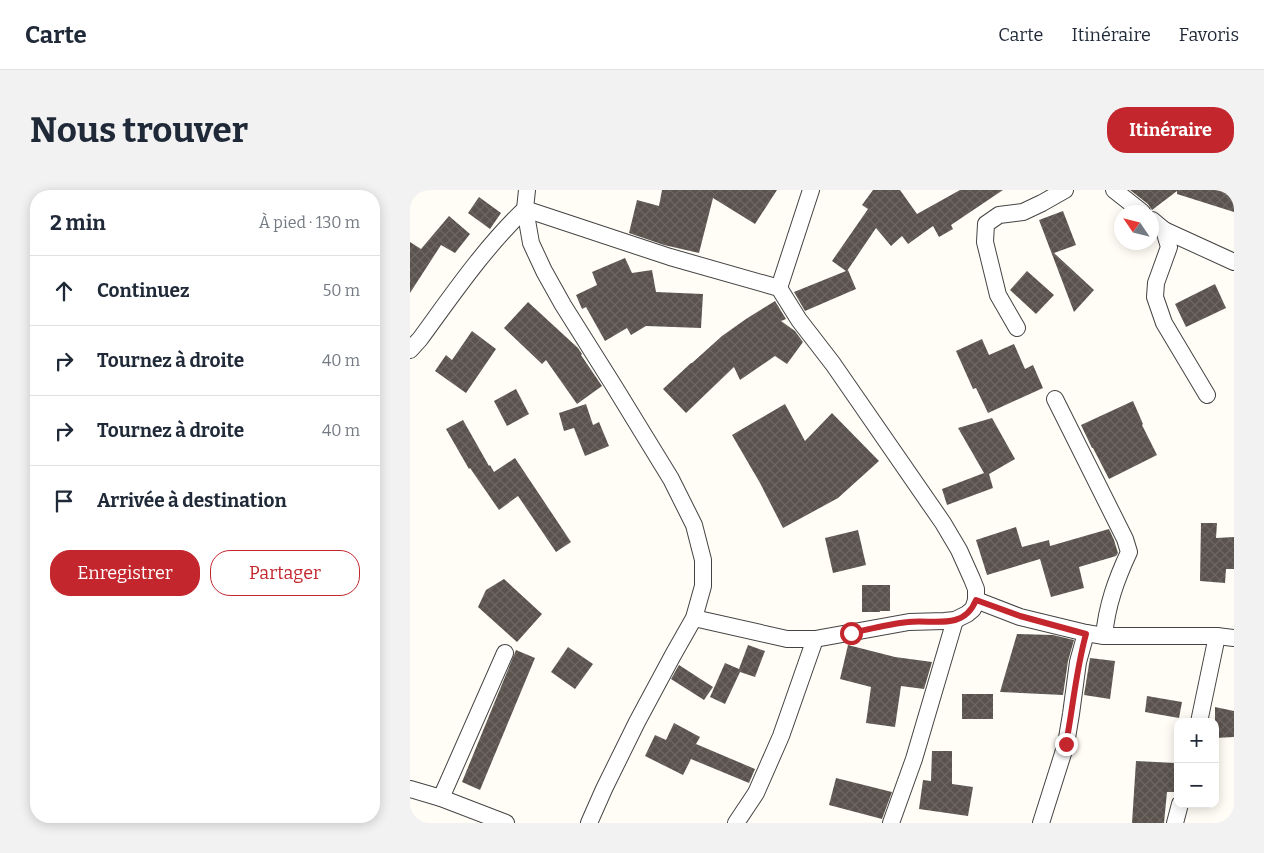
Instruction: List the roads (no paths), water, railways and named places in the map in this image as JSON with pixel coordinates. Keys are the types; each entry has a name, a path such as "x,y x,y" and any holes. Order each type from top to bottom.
{"street":[{"path":"527,190 525,208 531,243 544,271 562,305 671,480 694,525 704,560 703,586 694,618 637,722 589,823"},
{"path":"779,288 812,190"},
{"path":"1016,328 998,295 985,242 986,224 999,215 1023,212 1065,190"},
{"path":"1114,190 1133,205"},
{"path":"525,208 670,257 779,288 799,320 833,364 943,523 959,550 976,589 976,600 973,608 967,614 955,620 909,622 815,639 787,640 694,618"},
{"path":"410,350 481,257 508,224 525,208"},
{"path":"1159,225 1234,262"},
{"path":"1159,227 1169,247 1156,283 1155,297 1164,323 1207,396"},
{"path":"1055,399 1129,552 1113,592 1106,616 1104,636"},
{"path":"976,600 1020,616 1086,634 1104,636 1217,636 1234,638"},
{"path":"891,823 914,759 955,620"},
{"path":"1042,823 1066,744 1078,662 1086,634"},
{"path":"1200,718 1217,636"},
{"path":"736,823 756,794 781,736 815,639"},
{"path":"441,798 505,653"},
{"path":"410,789 441,798 506,823"},
{"path":"1175,823 1179,808"}]}
